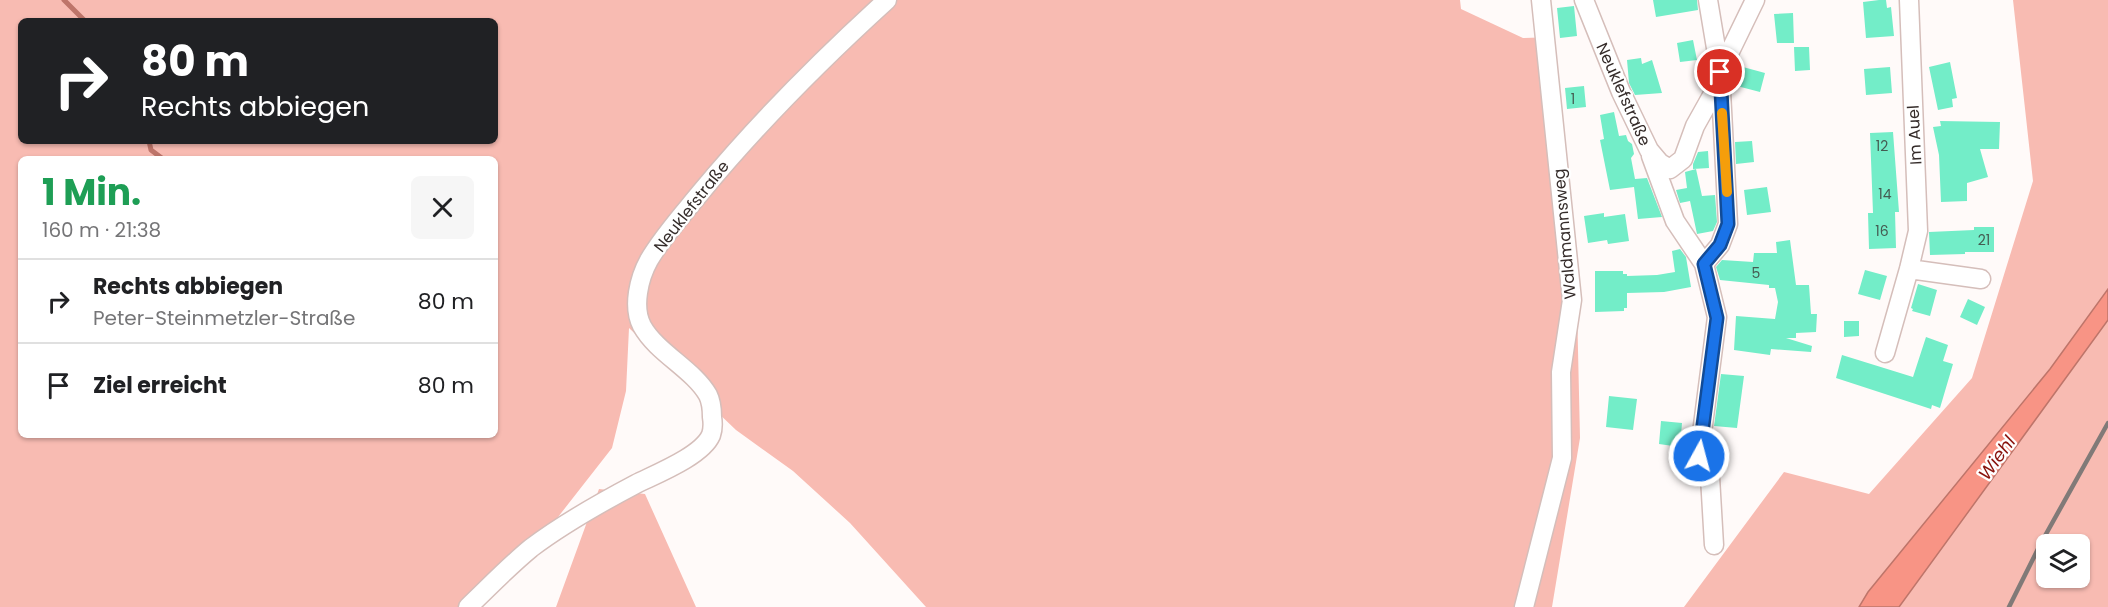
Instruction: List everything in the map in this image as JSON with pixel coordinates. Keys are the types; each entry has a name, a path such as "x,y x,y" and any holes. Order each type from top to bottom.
{"street":[{"name":"Neuklefstraße","path":"468,607 531,549 569,522 690,456 710,437 713,426 709,396 671,359 642,326 638,302 641,278 648,261 666,235 730,157 824,58 888,0"},
{"name":"Waldmannsweg","path":"1524,607 1562,458 1561,372 1572,300 1541,0"},
{"name":"Neuklefstraße","path":"1584,0 1621,92 1649,150 1660,163 1670,169 1683,159 1695,126 1714,92 1720,72 1755,0"},
{"path":"1704,264 1720,245 1728,224 1720,72 1708,0"},
{"name":"Im Auel","path":"1885,353 1918,231 1909,0"},
{"path":"1649,150 1675,221 1704,264 1717,318 1699,456 1710,477 1713,545"},
{"path":"1909,269 1981,279"}],"shaded area":[{"path":"0,0 1460,0 1461,9 1523,38 1554,37 1576,262 1580,438 1552,607 926,607 850,523 793,471 736,430 629,328 626,391 612,448 551,526 464,607 0,607"},
{"path":"2013,0 2108,0 2108,607 1684,607 1784,472 1869,494 1972,378 2033,181"},
{"path":"599,489 645,494 696,607 556,607"}],"water":[{"name":"Wiehl","path":"2108,289 2108,320 1899,607 1859,607 1868,592 2050,369"}],"building":[{"path":"1653,0 1697,0 1698,10 1656,17"},
{"path":"1886,0 1887,8 1891,7 1894,36 1866,38 1863,2"},
{"path":"1574,6 1577,36 1560,38 1557,8"},
{"path":"1793,13 1794,43 1777,43 1774,14"},
{"path":"1693,40 1697,60 1680,62 1677,43"},
{"path":"1794,47 1809,47 1810,70 1795,71"},
{"path":"1641,58 1642,64 1652,60 1662,93 1635,95 1629,83 1627,60"},
{"path":"1950,62 1957,98 1952,99 1953,107 1938,110 1929,67"},
{"path":"1743,67 1765,73 1760,92 1737,86"},
{"path":"1890,67 1892,93 1866,95 1864,69"},
{"path":"1584,86 1586,107 1567,109 1565,88"},
{"path":"1614,112 1619,136 1626,135 1632,144 1634,154 1631,158 1635,179 1647,178 1662,217 1638,219 1634,187 1610,190 1600,140 1604,139 1600,115"},
{"path":"1940,121 2000,122 1999,149 1980,149 1988,177 1967,183 1967,201 1941,202 1939,155 1933,127 1941,126"},
{"path":"1893,132 1899,212 1895,212 1896,248 1869,249 1868,213 1873,213 1870,133"},
{"path":"1752,141 1754,162 1736,164 1735,142"},
{"path":"1708,151 1709,168 1693,169 1698,152"},
{"path":"1696,169 1702,196 1715,195 1717,222 1713,231 1697,234 1690,201 1680,203 1676,190 1687,188 1685,172"},
{"path":"1767,187 1771,212 1747,215 1744,190"},
{"path":"1604,213 1604,217 1625,214 1629,241 1608,244 1607,240 1588,243 1584,216"},
{"path":"1974,227 1994,227 1994,252 1930,255 1929,232 1974,230"},
{"path":"1790,240 1796,285 1809,285 1811,314 1817,314 1816,332 1796,333 1796,338 1786,338 1812,346 1811,352 1771,349 1770,355 1734,350 1736,316 1775,319 1778,302 1775,288 1769,288 1769,285 1720,280 1716,267 1722,260 1753,262 1754,253 1777,253 1776,242"},
{"path":"1680,249 1686,257 1691,287 1664,292 1627,293 1627,308 1624,308 1624,311 1595,312 1595,271 1623,271 1623,274 1627,276 1675,272 1672,251"},
{"path":"1865,270 1887,276 1880,300 1858,294"},
{"path":"1918,284 1937,290 1930,316 1912,311"},
{"path":"1968,299 1985,307 1977,325 1960,317"},
{"path":"1844,321 1859,321 1859,336 1844,337"},
{"path":"1926,337 1948,345 1943,361 1953,364 1940,408 1932,405 1931,409 1836,378 1842,355 1913,377"},
{"path":"1721,374 1744,376 1737,428 1714,426"},
{"path":"1609,396 1637,399 1633,430 1606,427"},
{"path":"1661,421 1682,423 1680,447 1659,444"}],"waterway":[{"path":"64,0 82,18"},
{"path":"150,144 151,150 159,156"}],"railway":[{"path":"2009,607 2041,543 2108,423"}],"slow traffic":[{"path":"1722,113 1727,192"}],"route":[{"path":"1699,456 1717,318 1704,264 1720,245 1728,224 1720,72"}]}
